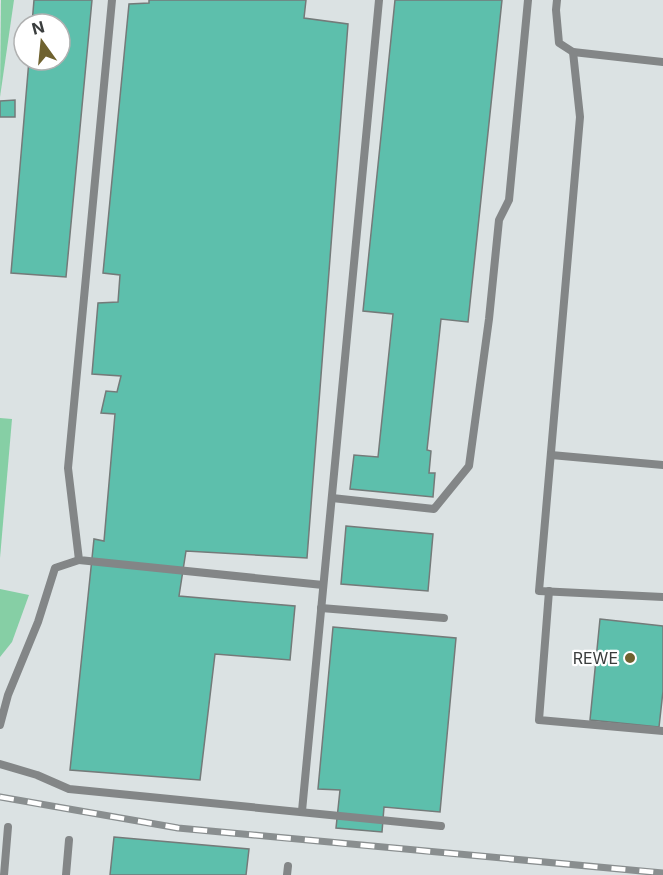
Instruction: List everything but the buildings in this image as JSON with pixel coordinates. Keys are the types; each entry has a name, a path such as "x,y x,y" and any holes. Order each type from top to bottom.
{"lane":[{"path":"79,560 69,468 112,0"},
{"path":"302,811 379,0"},
{"path":"332,498 435,509 469,466 489,319 499,220 509,200 528,0"},
{"path":"556,0 559,43 573,52 663,62"},
{"path":"573,52 580,117 539,591 663,597"},
{"path":"551,455 663,465"},
{"path":"0,725 9,695 38,622 54,568 79,560 323,585"},
{"path":"549,591 540,720 663,731"},
{"path":"321,608 444,618"},
{"path":"0,765 37,775 69,789 441,826"},
{"path":"4,875 8,827"},
{"path":"66,875 69,840"}],"green space":[{"path":"1,0 14,0 12,12 0,97"},
{"path":"0,418 12,419 0,558"},
{"path":"0,589 29,595 12,642 0,657"}],"railway":[{"path":"0,797 178,828 663,873"}],"place":[{"name":"REWE","path":"630,658"}]}
